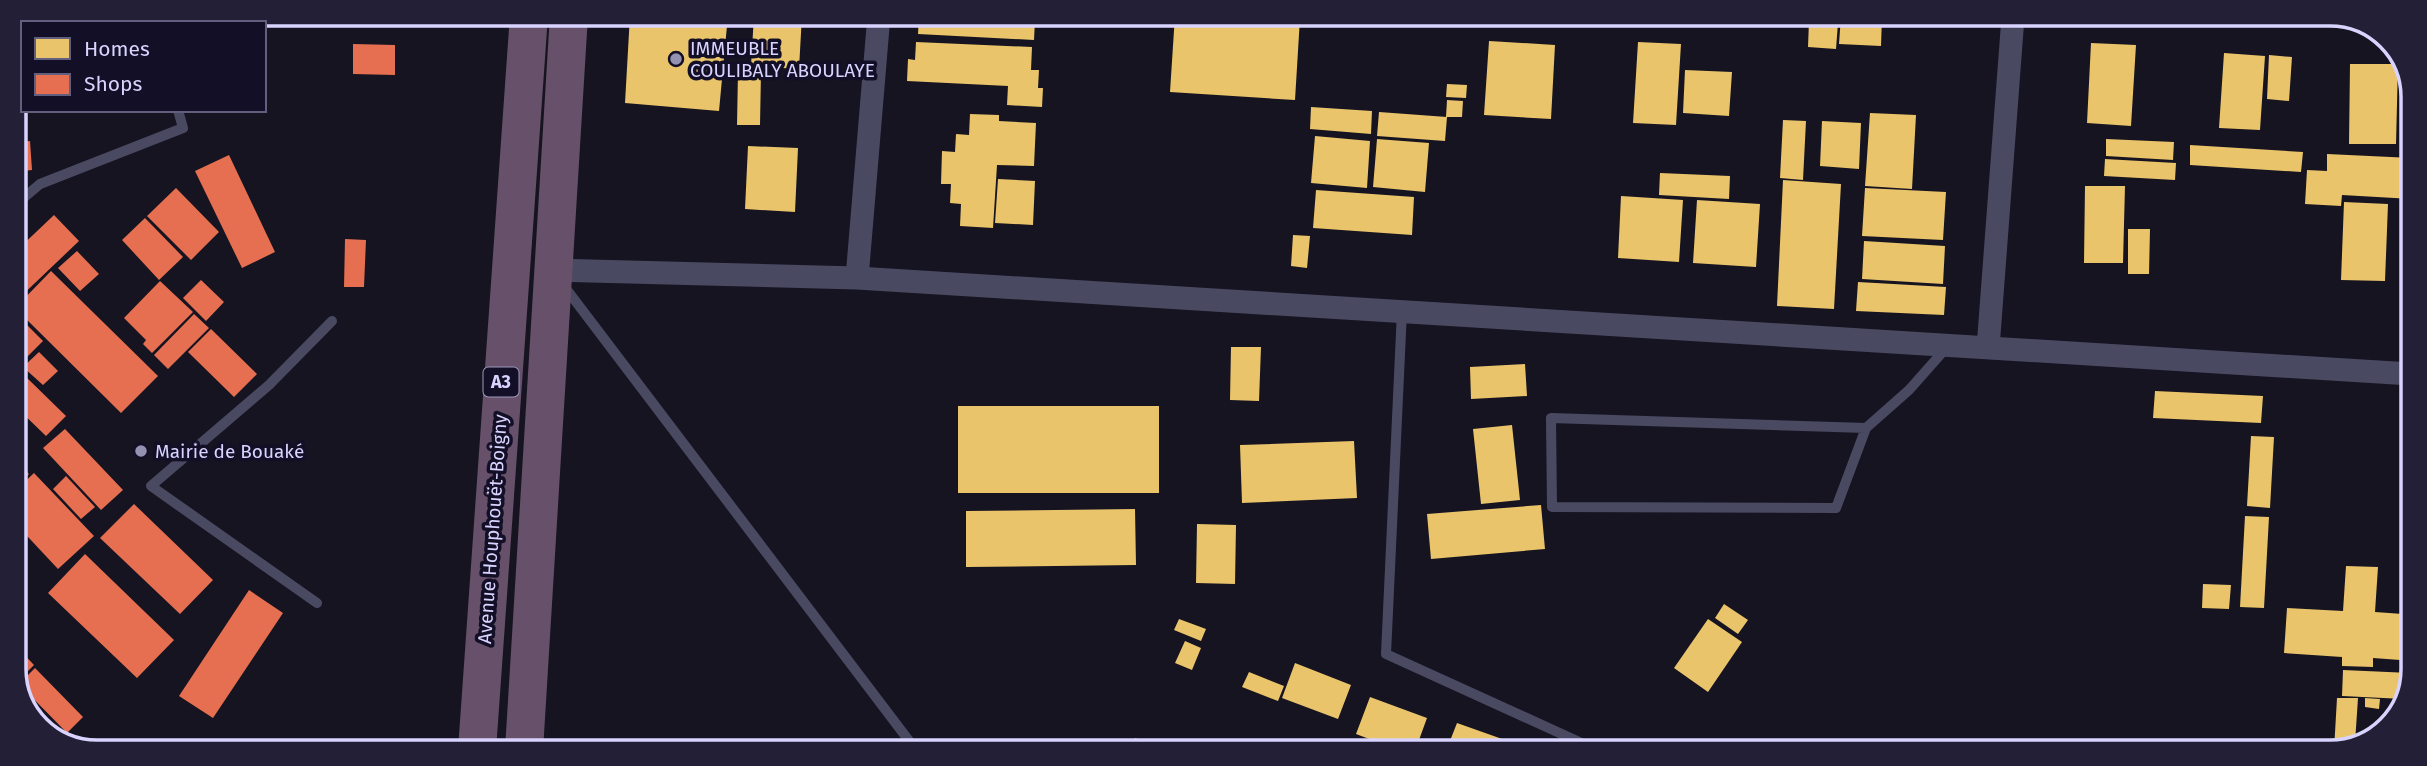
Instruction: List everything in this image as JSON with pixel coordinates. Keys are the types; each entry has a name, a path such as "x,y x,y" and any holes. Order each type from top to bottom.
{"highway":[{"name":"Avenue Houphouët-Boigny","path":"478,740 527,26"},
{"name":"A3","path":"524,740 568,26"}],"street":[{"path":"857,278 878,26"},
{"path":"1988,348 2012,26"},
{"path":"552,270 857,278 2401,373"}],"lane":[{"path":"26,196 40,184 183,128 179,112"},
{"path":"552,270 908,740"},
{"path":"1402,311 1386,654 1575,740"},
{"path":"317,603 151,486 269,385 332,321"},
{"path":"1866,428 1552,418 1552,507 1836,508 1866,428 1909,390 1948,346"}],"building: Homes":[{"name":"IMMEUBLE COULIBALY ABOULAYE","path":"629,26 727,26 719,111 625,103"},
{"path":"753,26 801,26 799,69 751,66"},
{"path":"918,26 1035,26 1034,40 918,34"},
{"path":"1174,26 1300,26 1295,100 1170,92"},
{"path":"1809,26 1838,26 1836,49 1808,47"},
{"path":"1840,26 1882,26 1881,46 1839,44"},
{"path":"1489,41 1555,45 1551,119 1484,115"},
{"path":"916,42 1032,47 1031,70 1039,70 1038,88 1043,88 1042,107 1007,105 1008,86 907,81 908,59 915,60"},
{"path":"1638,42 1681,44 1676,125 1633,123"},
{"path":"2091,43 2136,45 2131,126 2087,123"},
{"path":"2224,53 2265,56 2260,130 2219,128"},
{"path":"2269,55 2292,57 2289,101 2267,99"},
{"path":"2350,64 2392,64 2398,78 2396,144 2349,144"},
{"path":"1685,70 1732,72 1729,116 1683,113"},
{"path":"738,71 761,72 760,125 737,125"},
{"path":"1447,84 1467,85 1466,98 1446,97"},
{"path":"1447,100 1463,101 1462,117 1446,117"},
{"path":"1311,107 1372,111 1371,134 1310,129"},
{"path":"1379,112 1447,117 1445,141 1377,136"},
{"path":"1870,113 1916,115 1912,189 1865,186"},
{"path":"970,114 999,115 999,121 1036,123 1034,166 997,165 993,228 960,226 961,204 950,203 951,184 941,184 942,151 955,152 956,134 969,135"},
{"path":"1783,120 1806,121 1803,180 1780,178"},
{"path":"1822,121 1861,123 1859,169 1820,166"},
{"path":"1315,136 1370,141 1367,188 1311,183"},
{"path":"1377,139 1429,143 1425,192 1373,187"},
{"path":"2106,139 2174,142 2173,160 2106,156"},
{"path":"2190,145 2303,152 2301,172 2190,165"},
{"path":"748,146 798,148 795,212 745,209"},
{"path":"2327,154 2401,157 2401,198 2342,195 2341,206 2305,204 2307,170 2327,171"},
{"path":"2105,159 2176,163 2175,180 2104,176"},
{"path":"1660,173 1730,176 1729,199 1659,195"},
{"path":"998,179 1035,181 1033,225 995,223"},
{"path":"1783,180 1841,184 1834,309 1777,306"},
{"path":"2085,186 2125,186 2123,263 2084,263"},
{"path":"1865,188 1946,192 1943,240 1862,236"},
{"path":"1316,190 1414,197 1412,235 1313,228"},
{"path":"1621,196 1683,200 1679,262 1618,258"},
{"path":"1697,200 1760,204 1756,267 1693,263"},
{"path":"2344,202 2388,204 2385,281 2341,280"},
{"path":"2128,229 2150,229 2149,274 2128,274"},
{"path":"1293,235 1310,236 1307,268 1291,266"},
{"path":"1864,241 1945,246 1943,284 1862,279"},
{"path":"1858,282 1946,287 1944,315 1856,311"},
{"path":"1231,347 1261,347 1259,401 1230,400"},
{"path":"1525,364 1527,396 1471,399 1470,367"},
{"path":"2155,391 2263,396 2261,423 2153,418"},
{"path":"958,406 1159,406 1159,493 958,493"},
{"path":"1512,425 1520,500 1481,504 1473,429"},
{"path":"2251,436 2274,437 2270,508 2247,506"},
{"path":"1354,441 1357,498 1242,503 1240,445"},
{"path":"1541,505 1545,549 1431,559 1427,514"},
{"path":"1135,509 1136,565 966,567 966,511"},
{"path":"2245,516 2269,517 2264,608 2240,607"},
{"path":"1197,524 1236,525 1235,584 1196,583"},
{"path":"2346,566 2378,567 2375,612 2401,614 2400,660 2373,658 2373,667 2342,666 2342,657 2284,653 2287,608 2343,611"},
{"path":"2203,584 2231,585 2229,609 2202,608"},
{"path":"1724,604 1748,620 1738,634 1715,618"},
{"path":"1179,619 1206,629 1201,641 1174,630"},
{"path":"1708,619 1742,642 1708,692 1674,668"},
{"path":"1185,641 1201,648 1192,670 1175,663"},
{"path":"1295,663 1351,685 1338,719 1282,698"},
{"path":"2343,670 2401,673 2394,698 2342,696"},
{"path":"1249,672 1284,686 1278,701 1242,687"},
{"path":"1370,697 1427,718 1419,740 1372,740 1356,734"},
{"path":"2337,698 2358,698 2356,734 2335,739"},
{"path":"2365,698 2380,699 2379,709 2365,707"},
{"path":"1457,723 1505,740 1450,740"}],"building: Shops":[{"path":"353,44 395,45 395,75 353,74"},
{"path":"30,141 32,170 26,171 26,142"},
{"path":"229,155 275,252 242,268 195,171"},
{"path":"176,188 219,232 191,260 147,216"},
{"path":"54,215 79,241 26,292 26,242"},
{"path":"145,218 183,257 159,280 122,240"},
{"path":"345,239 366,240 364,287 344,287"},
{"path":"77,251 99,274 80,291 58,268"},
{"path":"51,271 158,376 121,413 26,319 26,297"},
{"path":"201,280 224,302 206,321 183,298"},
{"path":"160,281 193,312 152,353 143,344 146,340 124,318"},
{"path":"194,314 209,328 168,369 154,355"},
{"path":"26,324 43,341 26,358"},
{"path":"211,329 257,374 234,397 188,352"},
{"path":"39,352 58,371 43,385 26,370 26,364"},
{"path":"26,377 66,416 46,436 26,417"},
{"path":"65,429 123,490 101,510 43,448"},
{"path":"34,473 94,536 58,569 26,535 26,481"},
{"path":"66,476 95,507 81,519 53,489"},
{"path":"134,504 213,580 180,614 100,538"},
{"path":"85,554 174,640 137,678 48,593"},
{"path":"249,590 283,613 213,718 179,696"},
{"path":"26,657 34,665 26,673"},
{"path":"35,668 83,717 67,733 33,699 27,676"}],"place":[{"name":"IMMEUBLE COULIBALY ABOULAYE","path":"676,59"},
{"name":"Mairie de Bouaké","path":"141,451"}]}
